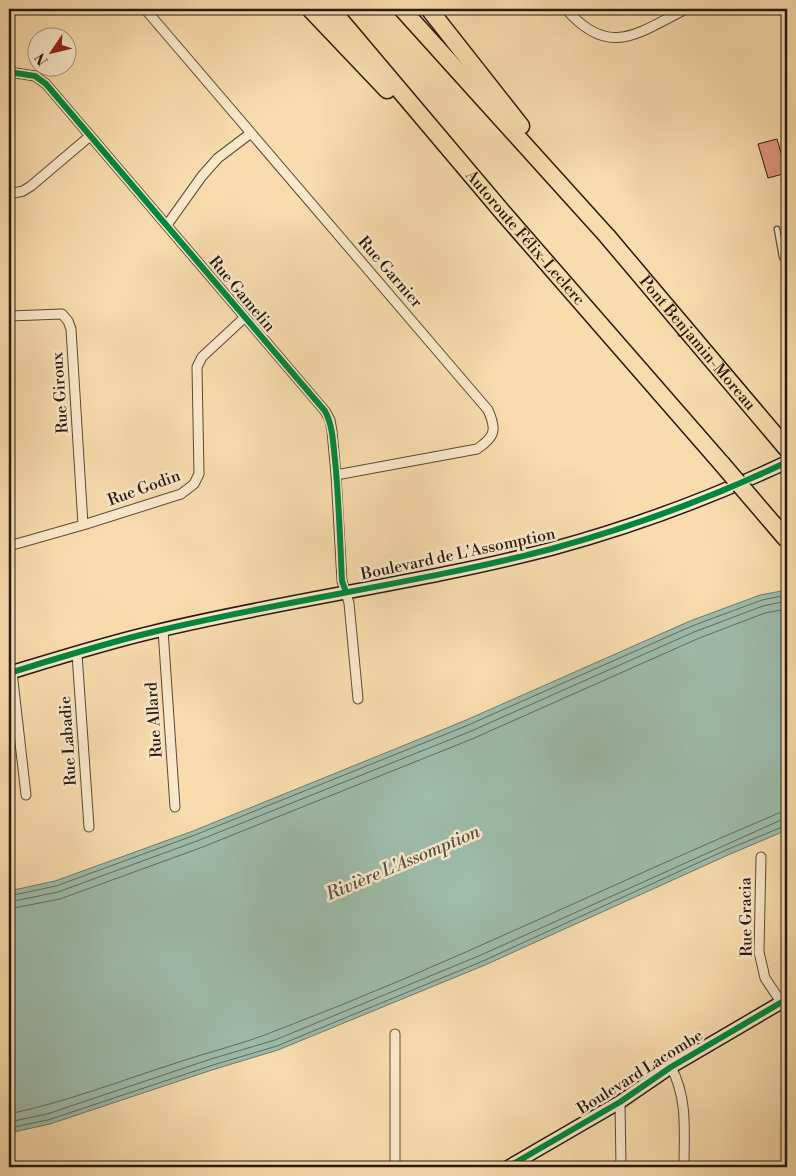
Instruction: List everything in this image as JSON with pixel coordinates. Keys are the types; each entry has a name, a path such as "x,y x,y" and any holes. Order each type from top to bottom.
{"highway":[{"path":"310,9 505,215"},
{"name":"Autoroute Félix-Leclerc","path":"331,9 505,215 787,540"},
{"path":"402,9 607,236"},
{"path":"429,9 607,236"},
{"name":"Pont Benjamin-Moreau","path":"607,236 787,449"}],"street":[{"name":"Rue Garnier","path":"145,9 488,410 494,423 492,435 487,442 477,449 336,475"},
{"path":"566,9 588,30 601,37 618,37 633,35 686,9"},
{"name":"Rue Gamelin","path":"9,72 35,76 46,84 325,411 330,420 336,475 342,581 346,592 352,633 358,699"},
{"path":"167,225 202,176 218,158 251,133"},
{"path":"9,194 22,191 31,186 90,136"},
{"name":"Rue Giroux","path":"9,316 62,314 68,321 83,525"},
{"name":"Rue Godin","path":"9,546 181,494 194,484 199,474 196,367 202,357 244,318"},
{"name":"Boulevard de L'Assomption","path":"10,673 163,630 511,559 646,520 701,499 787,462"},
{"name":"Rue Allard","path":"163,630 175,807"},
{"name":"Rue Labadie","path":"77,654 89,827"},
{"path":"10,673 26,795"},
{"name":"Rue Gracia","path":"761,857 759,952 765,978 784,1000"},
{"name":"Boulevard Lacombe","path":"508,1167 620,1102 671,1068 784,1000"},
{"path":"394,1034 395,1167"},
{"path":"671,1068 679,1082 684,1106 684,1167"},
{"path":"620,1102 621,1167"}],"lane":[{"path":"777,230 782,257 787,263"}],"water":[{"name":"Rivière L'Assomption","path":"787,590 787,830 485,965 278,1050 50,1124 9,1133 9,891 55,881 193,831 464,721 690,621 760,595"}],"building":[{"path":"777,139 787,173 768,178 758,144"}],"cycle path":[{"path":"9,72 35,76 46,84 325,411 330,423 333,441 338,490 342,581 346,592"},
{"path":"9,673 153,632 252,610 452,572 551,549 671,511 787,462"},
{"path":"508,1167 620,1102 671,1067 787,999"}]}
